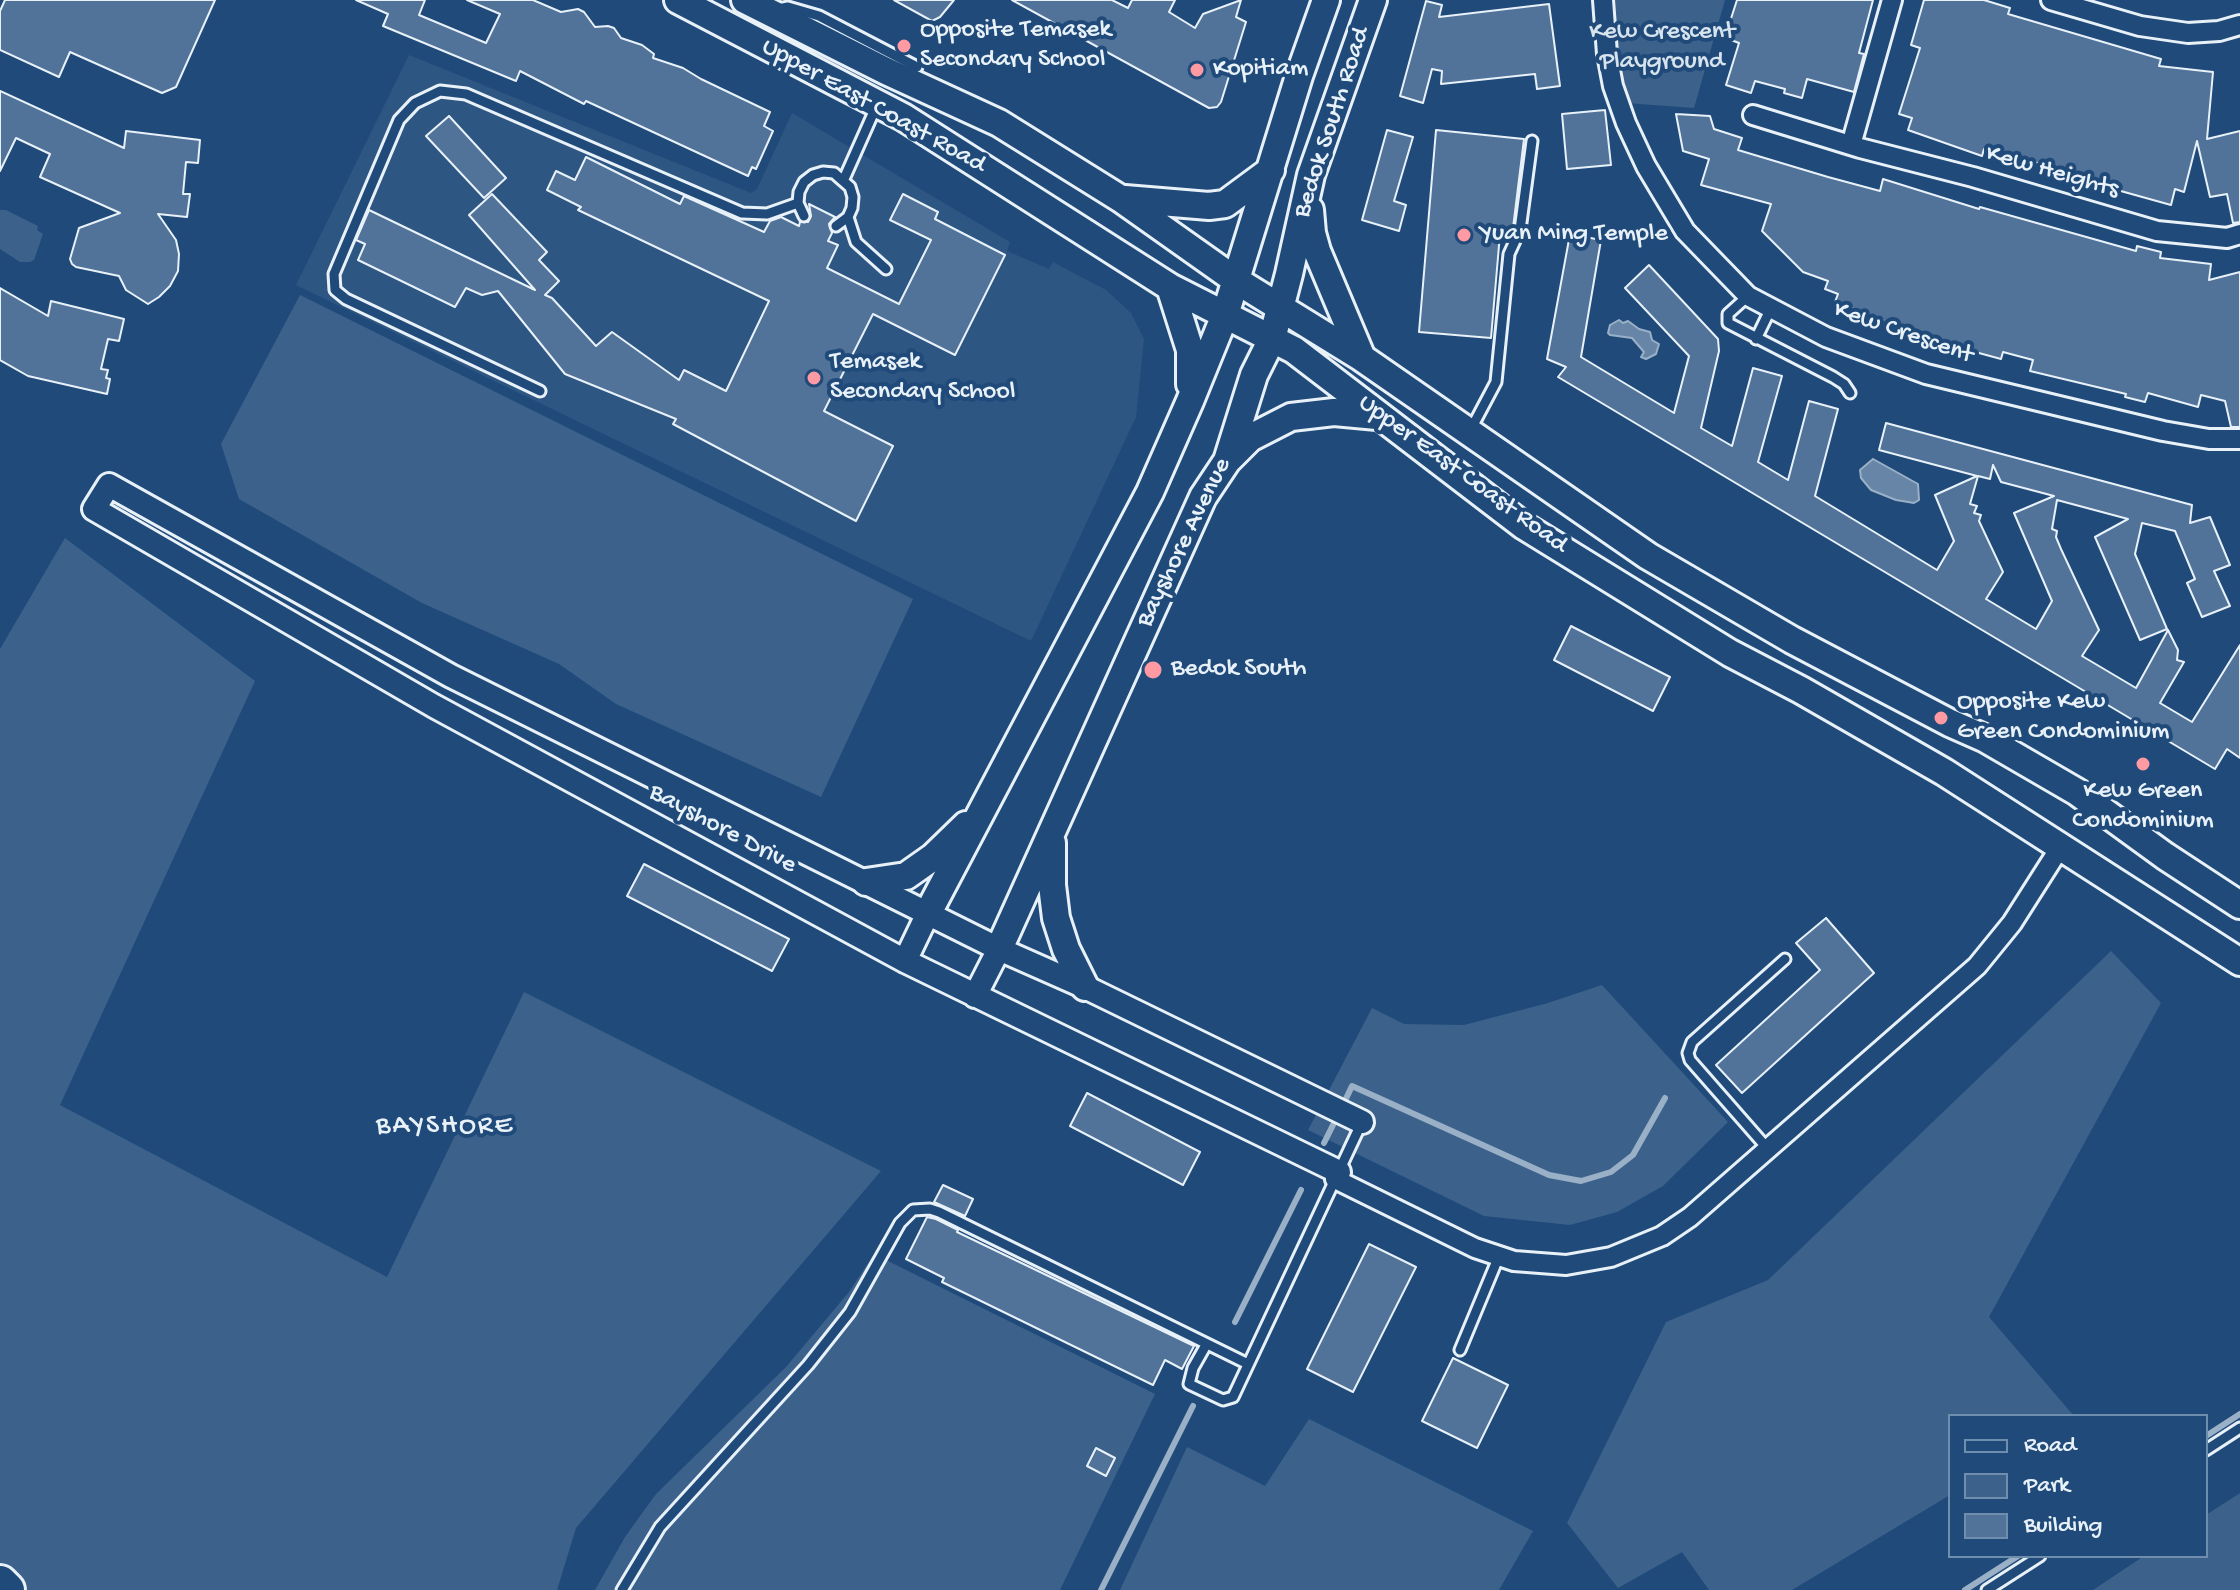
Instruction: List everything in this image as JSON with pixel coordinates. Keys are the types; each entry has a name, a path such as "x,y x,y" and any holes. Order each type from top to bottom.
{"highway":[{"path":"0,1583 7,1590"}],"main road":[{"name":"Upper East Coast Road","path":"678,0 878,104 996,175 1170,287 1294,350 1524,526 1730,653 1944,772 2240,962"},
{"name":"Bedok South Road","path":"1225,315 1234,279 1326,0"},
{"name":"Bedok South Road","path":"1272,339 1311,175 1373,0"},
{"name":"Upper East Coast Road","path":"756,5 886,71 999,123 1121,199 1234,279 1362,358 1661,564 1792,640 1984,738 2077,792 2165,856 2240,905"},
{"path":"1121,199 1209,206 1225,204 1271,170"},
{"path":"1311,175 1312,233 1362,358"},
{"path":"1170,287 1190,350 1190,401"},
{"name":"Bayshore Avenue","path":"928,913 1150,492 1225,315"},
{"name":"Bayshore Avenue","path":"999,949 1203,497 1227,461 1254,375 1272,339"},
{"path":"1227,461 1250,438 1291,417 1334,412 1377,416"},
{"name":"Bayshore Avenue","path":"866,882 906,876 958,834 993,791"},
{"name":"Bayshore Avenue","path":"1052,831 1052,885 1056,918 1066,949 1085,987"}],"street":[{"name":"Kew Crescent","path":"1603,0 1613,86 1646,166 1685,231 1748,296 1826,337 1926,374 2150,429 2209,439 2240,439"},
{"path":"1851,145 1892,0"},
{"path":"2051,0 2140,26 2188,33 2219,31 2240,25"},
{"name":"Kew Heights","path":"1753,115 2157,231 2227,238 2240,234"},
{"name":"Bayshore Drive","path":"1337,1175 905,961 434,706 94,509 109,485 451,676 999,949 1085,987 1362,1122"},
{"path":"119,524 134,499"},
{"path":"1337,1175 1475,1248 1514,1261 1566,1265 1611,1257 1662,1236 1768,1149 1977,966 2012,923 2061,846"},
{"name":"Bayshore Avenue","path":"905,961 928,913"},
{"name":"Bayshore Avenue","path":"975,996 999,949"}],"lane":[{"path":"756,5 788,7 819,16 917,67"},
{"path":"540,391 346,299 335,290 334,274 399,120 415,103 440,91 466,94 742,213 767,214 798,203"},
{"path":"844,179 878,104"},
{"path":"1469,434 1496,382 1509,254 1520,230 1532,141"},
{"path":"804,216 798,203 804,182 813,175 834,173 844,179 853,197 848,217 836,226"},
{"path":"848,217 856,242 886,269"},
{"path":"1748,296 1728,314 1728,323 1833,377 1844,384 1850,393"},
{"path":"1756,339 1772,306"},
{"path":"1768,1149 1690,1060 1688,1053 1692,1042 1785,959"},
{"path":"1206,1345 1188,1380 1191,1386 1223,1400 1233,1397 1362,1122"},
{"path":"622,1590 660,1527 808,1365 850,1312 900,1223 913,1210 939,1212 1248,1364"},
{"path":"1460,1350 1499,1256"},
{"path":"2208,1449 2240,1428"},
{"path":"1987,1590 2037,1558"}],"shaded area":[{"name":"Temasek Secondary School","path":"409,55 751,193 757,189 792,113 1010,242 1007,251 1049,269 1053,262 1106,290 1131,313 1144,339 1136,417 1031,641 296,285"},
{"path":"1619,320 1650,332 1652,340 1659,344 1656,354 1646,359 1641,357 1644,352 1632,338 1610,335 1610,325"},
{"path":"1873,459 1918,484 1919,500 1914,503 1896,500 1871,490 1861,478 1860,470"}],"green space":[{"name":"Kew Crescent Playground","path":"1609,0 1725,0 1694,108 1626,103 1614,51"},
{"path":"0,210 38,226 37,230 43,234 34,260 20,262 0,249"},
{"path":"300,295 913,599 821,797 616,704 559,664 422,603 239,499 221,444"},
{"path":"65,538 255,681 60,1105 387,1277 524,992 881,1171 576,1528 557,1590 11,1590 0,1579 0,649"},
{"path":"2111,951 2161,1003 1989,1317 2072,1414 1948,1414 1948,1496 1792,1590 1709,1590 1682,1552 1618,1588 1567,1523 1666,1322 1768,1280"},
{"path":"1602,985 1728,1122 1663,1186 1617,1212 1570,1225 1484,1216 1308,1130 1372,1008 1404,1024 1464,1025"},
{"path":"874,1254 1155,1394 1060,1590 595,1590 625,1537 656,1494 786,1367 849,1292"},
{"path":"1309,1419 1533,1531 1499,1590 1120,1590 1187,1447 1265,1486"},
{"path":"2240,1493 2240,1590 2093,1590 2141,1558 2208,1558 2208,1514"}],"building":[{"path":"5,0 215,0 176,87 162,93 70,52 59,77 0,50 0,11"},
{"path":"356,0 425,0 419,15 486,43 500,14 467,0 533,0 561,12 578,9 595,27 614,28 621,38 642,45 654,54 653,58 683,68 770,112 764,126 773,131 756,169 752,167 748,176 586,101 584,104 520,71 516,81 383,26 388,14"},
{"path":"894,0 954,0 940,17 932,21"},
{"path":"1012,0 1112,0 1128,8 1132,0 1175,0 1169,12 1195,28 1203,14 1241,0 1236,17 1246,22 1221,102 1217,107 1209,108"},
{"path":"1737,0 1873,0 1859,53 1864,54 1854,92 1807,79 1802,98 1784,93 1785,89 1755,81 1751,93 1726,85 1739,43 1731,40 1733,33 1727,31"},
{"path":"1924,0 1984,0 2010,8 2008,14 2161,59 2159,66 2213,72 2207,139 2240,131 2240,222 2233,223 2227,194 2210,197 2197,141 2184,192 2175,189 2171,205 2056,173 2057,168 1984,149 1982,156 1908,130 1912,118 1899,114 1920,48 1911,45"},
{"path":"1426,1 1442,5 1439,17 1549,4 1560,86 1537,89 1535,74 1441,84 1442,71 1432,69 1423,103 1400,96"},
{"path":"0,91 124,148 126,131 200,140 198,163 186,162 183,194 190,194 187,217 158,214 176,240 179,254 178,271 159,297 148,304 126,290 119,276 72,264 70,259 79,228 120,213 40,177 50,154 16,138 0,171"},
{"path":"1605,110 1611,165 1567,169 1562,114"},
{"path":"1676,114 1710,116 1714,129 1742,138 1738,150 1828,177 1880,191 1883,179 1979,209 2136,251 2137,246 2161,252 2160,258 2211,264 2209,280 2240,272 2240,427 2231,427 2225,401 2201,395 2198,407 2148,393 2145,402 2125,397 2126,394 2030,371 2033,360 2003,352 2001,359 1881,324 1883,320 1835,302 1838,294 1825,289 1828,281 1803,272 1762,231 1771,204 1701,185 1709,159 1683,151"},
{"path":"449,116 506,178 484,198 426,136"},
{"path":"1387,130 1413,137 1394,201 1406,205 1399,231 1362,220"},
{"name":"Yuan Ming Temple","path":"1436,130 1524,139 1513,228 1510,235 1500,234 1491,338 1419,332"},
{"path":"586,157 680,204 684,196 764,232 770,221 781,217 799,226 800,222 808,222 811,216 809,204 835,217 829,224 832,233 828,241 838,245 827,268 899,304 931,240 890,220 903,194 938,212 935,219 1005,255 955,355 873,314 824,411 893,446 856,521 673,424 676,419 565,374 498,291 482,295 466,288 455,307 358,260 365,244 356,240 369,210 535,290 469,215 492,194 547,252 539,260 559,281 545,295 552,298 596,346 612,332 679,380 684,370 726,391 769,301 578,210 581,207 547,190 556,171 575,180"},
{"path":"1570,234 1601,240 1581,357 1674,413 1689,356 1625,288 1649,265 1718,339 1719,351 1701,428 1732,446 1753,368 1782,376 1758,462 1788,480 1809,401 1838,409 1815,496 1937,570 1954,541 1935,495 1977,476 1879,450 1886,423 2192,505 2190,523 2210,517 2230,565 2214,571 2230,606 2202,617 2187,583 2195,579 2175,531 2142,523 2135,554 2167,629 2140,640 2095,537 2128,519 2057,500 2052,529 2057,531 2061,549 2099,630 2082,656 2136,688 2168,630 2178,650 2177,660 2184,662 2160,703 2192,722 2240,645 2240,758 2227,749 2215,769 1558,377 1566,367 1547,359","holes":["1993,465 2001,482 2054,496 2014,513 2052,601 2036,629 1986,599 2003,572 1979,521 1981,515 1974,513 1977,506 1970,504 1978,476 1990,479"]},
{"path":"0,288 48,316 51,301 124,319 119,341 108,339 101,369 108,370 107,394 28,376 0,360"},
{"path":"1571,626 1670,677 1653,711 1554,660"},
{"path":"644,864 789,939 772,971 627,896"},
{"path":"1826,918 1874,973 1742,1093 1716,1065 1820,970 1796,943"},
{"path":"1087,1093 1200,1152 1183,1185 1070,1126"},
{"path":"943,1185 973,1199 965,1216 934,1202"},
{"path":"927,1217 1194,1346 1182,1369 1165,1360 1153,1385 942,1282 944,1278 906,1259"},
{"path":"1369,1244 1416,1267 1353,1392 1307,1369"},
{"path":"1453,1358 1508,1385 1477,1448 1422,1421"},
{"path":"1096,1448 1115,1458 1106,1476 1087,1466"}],"waterway":[{"path":"1342,1107 1352,1086 1549,1175 1581,1181 1611,1172 1633,1155 1665,1098"},
{"path":"1324,1143 1337,1117"},
{"path":"1235,1322 1301,1190"},
{"path":"1101,1590 1193,1406"},
{"path":"2208,1435 2240,1414"},
{"path":"1965,1590 2015,1558"}],"place":[{"name":"Opposite Temasek Secondary School","path":"904,46"},
{"name":"Kopitiam","path":"1197,70"},
{"name":"Yuan Ming Temple","path":"1464,235"},
{"name":"Temasek Secondary School","path":"814,378"},
{"name":"Bedok South","path":"1153,670"},
{"name":"Opposite Kew Green Condominium","path":"1941,718"},
{"name":"Kew Green Condominium","path":"2143,764"}],"district":[{"name":"BAYSHORE","path":"445,1128"}]}
